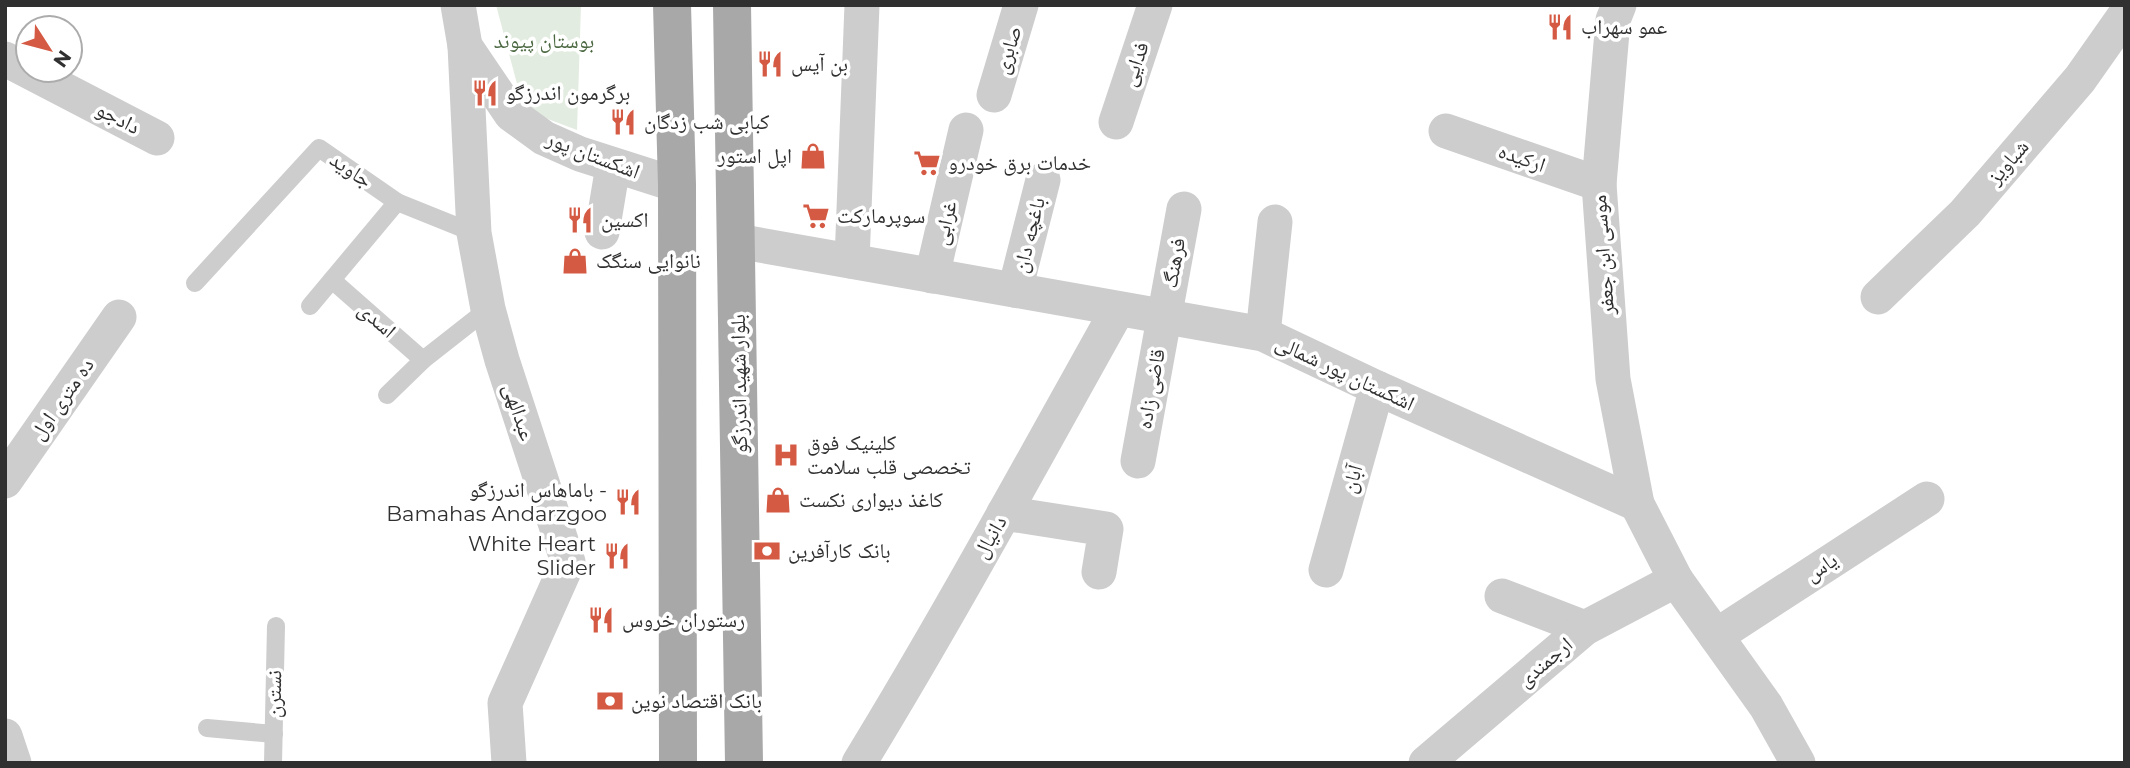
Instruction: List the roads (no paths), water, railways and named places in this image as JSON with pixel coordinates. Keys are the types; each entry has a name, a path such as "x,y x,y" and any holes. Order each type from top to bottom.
{"main road":[{"path":"672,5 677,185 679,761"},
{"name":"بلوار شهید اندرزگو","path":"732,5 737,241 741,759"}],"street":[{"name":"اشکستان پور","path":"458,5 465,46 511,114 544,138 580,154 677,185"},
{"path":"852,261 862,5"},
{"name":"صابری","path":"994,95 1021,5"},
{"name":"فدایی","path":"1116,122 1155,5"},
{"name":"موسی ابن جعفر","path":"1619,5 1613,20 1599,184 1605,298 1613,380 1637,504"},
{"name":"شباویز","path":"1878,297 1965,213 2080,79 2125,15"},
{"name":"عبدالهی","path":"465,46 474,233 488,309 506,373 568,562 505,703 509,763"},
{"name":"دادجو","path":"5,59 157,138"},
{"name":"غرابی","path":"933,276 966,130"},
{"name":"ارکیده","path":"1446,131 1599,184"},
{"path":"602,232 613,166"},
{"name":"باغچه دان","path":"1015,290 1043,180"},
{"name":"فرهنگ","path":"1164,317 1184,209"},
{"path":"1263,334 1275,222"},
{"name":"اشکستان پور شمالی","path":"737,241 1263,334 1637,504"},
{"name":"دانیال","path":"859,763 1118,309"},
{"name":"ده متری اول","path":"5,481 119,317"},
{"name":"قاضی زاده","path":"1138,461 1164,317"},
{"name":"آبان","path":"1326,570 1377,388"},
{"name":"یاس","path":"1716,636 1927,499"},
{"path":"1637,504 1676,580 1766,706 1798,763"},
{"path":"1004,513 1106,529 1099,572"},
{"name":"ارجمندی","path":"1426,763 1585,628 1676,580"},
{"path":"1502,596 1585,628"},
{"path":"5,736 13,763"}],"lane":[{"name":"جاوید","path":"195,283 319,148 397,202 474,233"},
{"path":"310,306 397,202"},
{"name":"اسدی","path":"332,280 423,360"},
{"path":"387,395 423,360 488,309"},
{"name":"نسترن","path":"273,763 276,626"},
{"path":"206,728 274,734"}],"place":[{"name":"عمو سهراب","path":"1560,27"},
{"name":"بن آیس","path":"770,64"},
{"name":"برگرمون اندرزگو","path":"485,93"},
{"name":"کبابی شب زدگان","path":"623,122"},
{"name":"اپل استور","path":"813,156"},
{"name":"خدمات برق خودرو","path":"927,163"},
{"name":"سوپرمارکت","path":"816,216"},
{"name":"اکسین","path":"580,220"},
{"name":"نانوایی سنگک","path":"575,261"},
{"name":"کلینیک فوق تخصصی قلب سلامت","path":"786,455"},
{"name":"کاغذ دیواری نکست","path":"778,500"},
{"name":"باماهاس اندرزگو - Bamahas Andarzgoo","path":"628,502"},
{"name":"بانک کارآفرین","path":"767,551"},
{"name":"White Heart Slider","path":"617,556"},
{"name":"رستوران خروس","path":"601,620"},
{"name":"بانک اقتصاد نوین","path":"610,701"}],"park label":[{"name":"بوستان پیوند","path":"544,41"}]}
